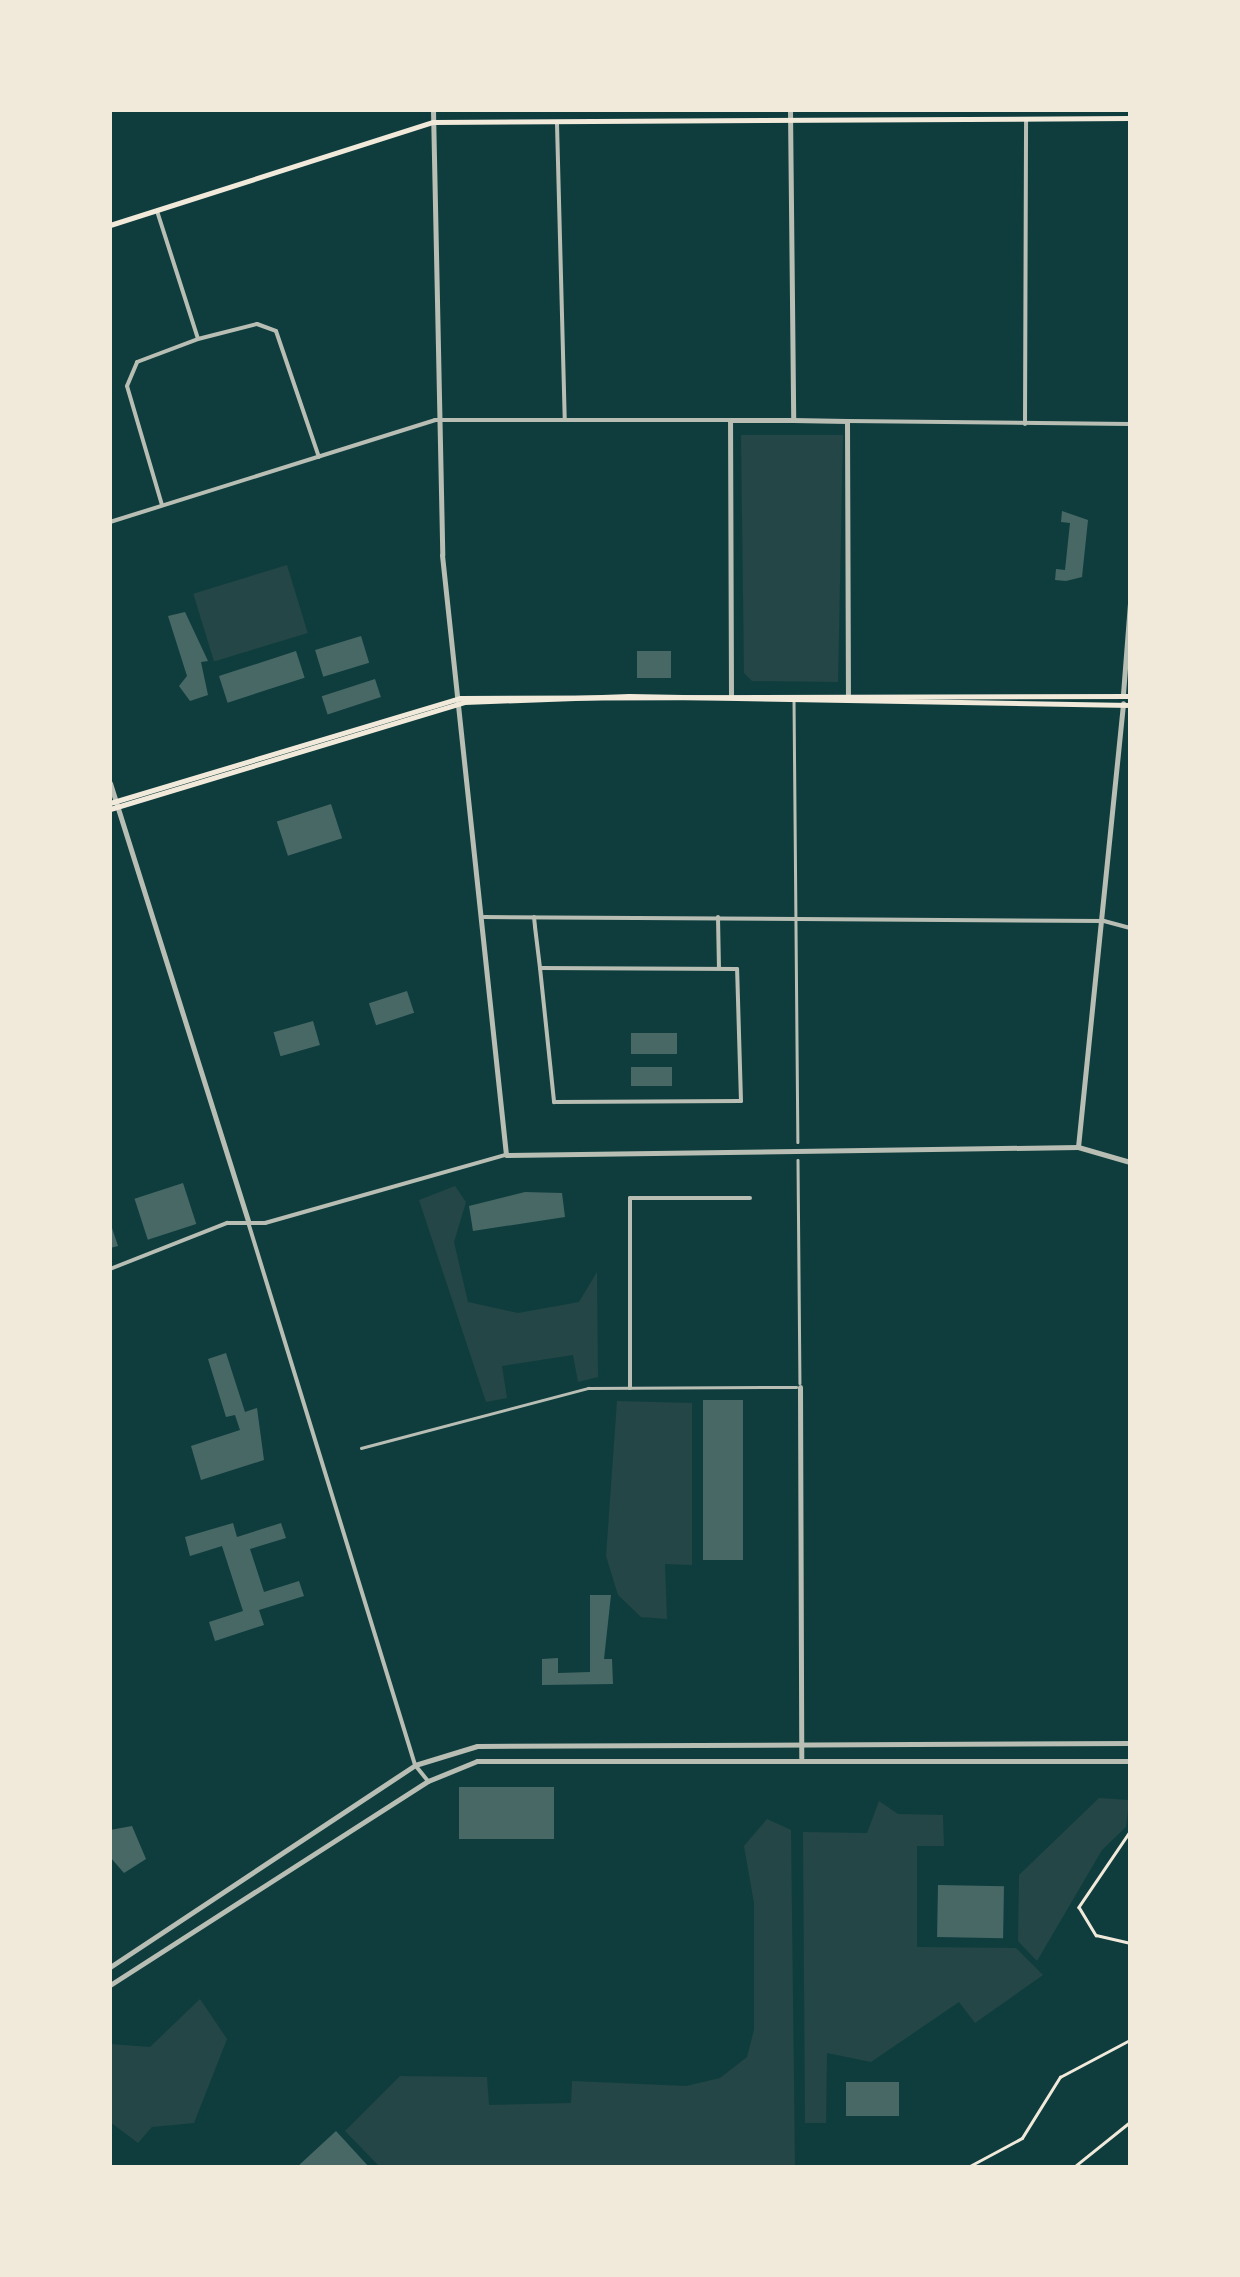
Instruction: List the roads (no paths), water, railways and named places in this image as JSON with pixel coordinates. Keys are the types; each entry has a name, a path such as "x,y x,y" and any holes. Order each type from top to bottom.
{"main road":[{"path":"110,225 433,122 1130,118"},
{"path":"114,805 464,700 629,693 1127,695 1126,704 958,695"},
{"path":"731,694 848,694"}],"street":[{"path":"433,110 435,420 506,1154"},
{"path":"790,110 792,420"},
{"path":"1025,424 1026,119"},
{"path":"557,124 565,420"},
{"path":"157,211 198,339"},
{"path":"162,505 126,386 137,362 198,339 257,324 276,331 319,457"},
{"path":"110,522 435,420 1130,424"},
{"path":"730,420 731,694"},
{"path":"847,421 848,694"},
{"path":"1127,695 1130,604"},
{"path":"794,696 800,917 798,1142"},
{"path":"1078,1147 1126,704"},
{"path":"110,783 414,1765 428,1781"},
{"path":"484,917 1104,921 1130,928"},
{"path":"534,917 554,1102 741,1101 736,969 540,968"},
{"path":"718,917 719,969"},
{"path":"110,1269 248,1222 506,1154 1078,1147 1130,1162"},
{"path":"798,1160 801,1758"},
{"path":"630,1388 630,1198 750,1198"},
{"path":"360,1448 588,1388 800,1387"},
{"path":"110,1967 414,1765 477,1746 1130,1742"},
{"path":"110,1986 428,1781 478,1762 801,1758 1130,1761"}]}
